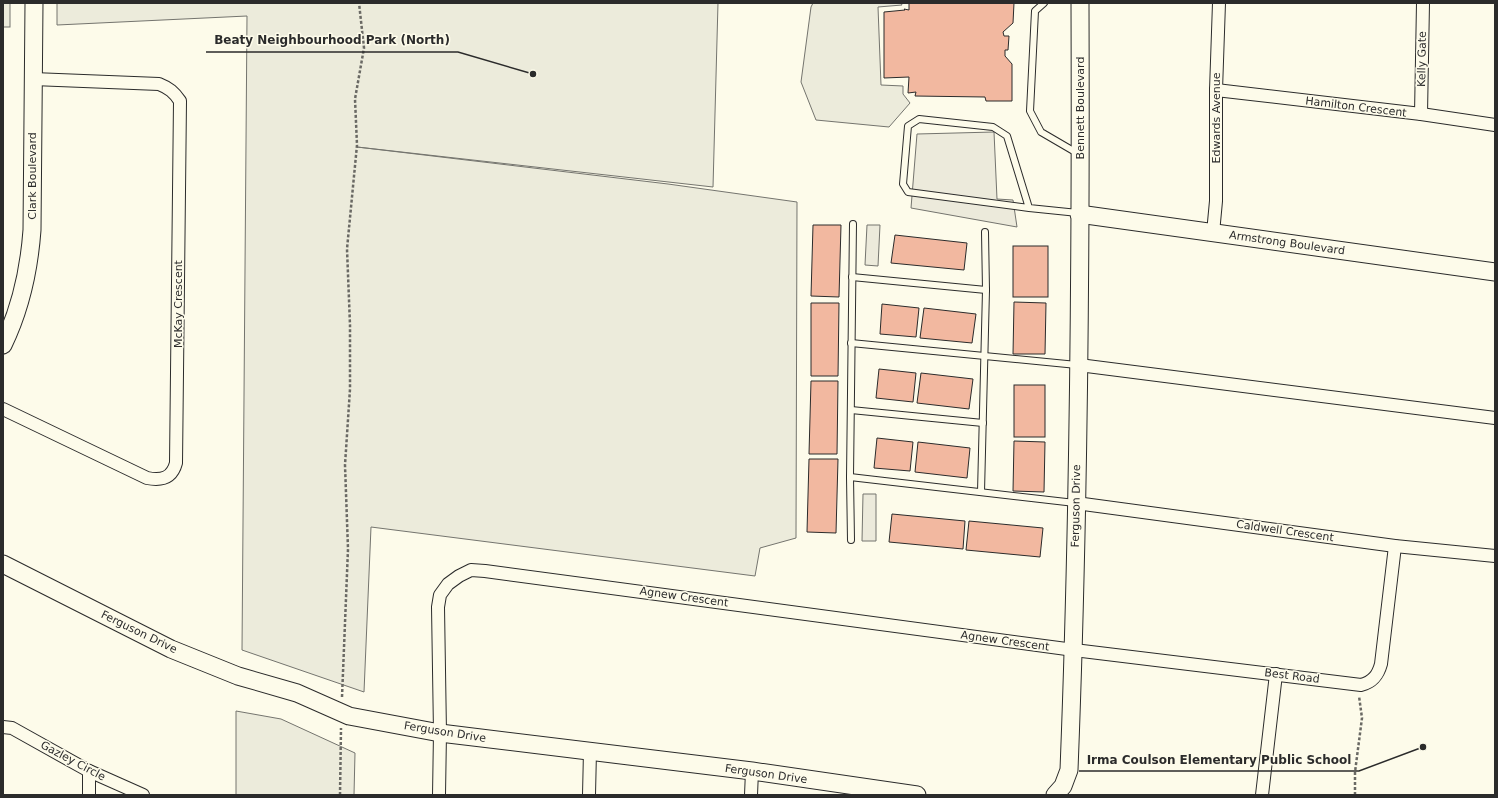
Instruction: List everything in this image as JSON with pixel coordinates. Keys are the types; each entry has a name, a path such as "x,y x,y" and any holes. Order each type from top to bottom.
{"street":[{"name":"Clark Boulevard","path":"3,345 18,309 26,283 30,257 32,230 34,3"},
{"name":"Bennett Boulevard","path":"1079,214 1081,155 1080,3"},
{"name":"Edwards Avenue","path":"1213,233 1216,201 1216,90 1219,3"},
{"name":"Kelly Gate","path":"1421,114 1423,3"},
{"name":"McKay Crescent","path":"3,409 148,478 156,480 167,477 174,471 176,463 180,101 174,92 159,84 33,79"},
{"name":"Hamilton Crescent","path":"1216,90 1421,114 1495,125"},
{"name":"Ferguson Drive","path":"1055,795 1063,786 1069,770 1074,650 1079,365 1079,214"},
{"name":"Armstrong Boulevard","path":"1079,214 1495,272"},
{"path":"1079,365 1495,418"},
{"name":"Caldwell Crescent","path":"1076,503 1395,546 1495,556"},
{"name":"Best Road","path":"1074,650 1367,684 1373,680 1380,668 1395,546"},
{"name":"Ferguson Drive","path":"3,564 171,649 238,676 297,693 349,716 440,733 752,771 911,795"},
{"name":"Agnew Crescent","path":"439,795 440,733 438,607 440,595 448,584 458,576 471,570 1074,650"},
{"path":"1262,795 1276,674"},
{"name":"Gazley Circle","path":"3,727 12,728 90,771 143,795"},
{"path":"589,795 590,751"},
{"path":"89,795 90,771"},
{"path":"751,795 752,771"}],"lane":[{"path":"1044,3 1035,10 1030,111 1041,132 1081,155"},
{"path":"1029,208 1007,136 993,127 919,119 908,126 903,184 908,192 1029,208 1079,214"},
{"path":"851,540 850,477 853,224"},
{"path":"981,492 985,356 985,232"},
{"path":"852,277 986,290"},
{"path":"852,343 1079,365"},
{"path":"851,410 983,423"},
{"path":"850,477 1076,503"}],"path":[{"path":"340,795 341,712 348,549 345,465 350,389 350,325 347,249 357,144 355,99 364,48 359,3"},
{"path":"1355,795 1355,772 1362,718 1357,684"}],"shaded area":[{"path":"3,3 10,3 10,27 3,27"},
{"path":"57,3 718,3 713,187 357,147 668,184 797,202 796,538 760,548 755,576 371,527 364,692 242,650 247,16 57,25"},
{"path":"813,3 901,3 902,5 878,7 881,85 903,86 903,94 910,103 889,127 816,120 801,82 811,7"},
{"path":"994,132 997,199 1013,200 1017,227 911,208 917,134"},
{"path":"867,225 880,225 878,266 865,265"},
{"path":"863,494 876,494 876,541 862,541"},
{"path":"236,711 281,719 355,753 354,795 236,795"}],"building":[{"path":"909,3 1014,3 1013,23 1003,32 1004,36 1009,36 1008,50 1005,50 1005,56 1012,64 1012,101 986,101 985,97 915,96 916,92 908,93 909,77 884,78 884,12 905,10 904,9 909,10"},
{"path":"813,225 841,225 839,297 811,296"},
{"path":"895,235 967,243 964,270 891,263"},
{"path":"1013,246 1048,246 1048,297 1013,297"},
{"path":"1014,302 1046,303 1045,354 1013,354"},
{"path":"811,303 839,303 838,376 811,376"},
{"path":"882,304 919,308 916,337 880,334"},
{"path":"924,308 976,314 972,343 920,338"},
{"path":"879,369 916,373 913,402 876,398"},
{"path":"921,373 973,379 969,409 917,403"},
{"path":"811,381 838,381 837,454 809,454"},
{"path":"1014,385 1045,385 1045,437 1014,437"},
{"path":"877,438 913,442 910,471 874,468"},
{"path":"1014,441 1045,442 1044,492 1013,491"},
{"path":"918,442 970,448 967,478 915,472"},
{"path":"809,459 838,459 836,533 807,532"},
{"path":"892,514 965,521 963,549 889,542"},
{"path":"969,521 1043,528 1040,557 966,550"}],"place":[{"name":"Beaty Neighbourhood Park (North)","path":"533,74"},
{"name":"Irma Coulson Elementary Public School","path":"1423,747"}]}
